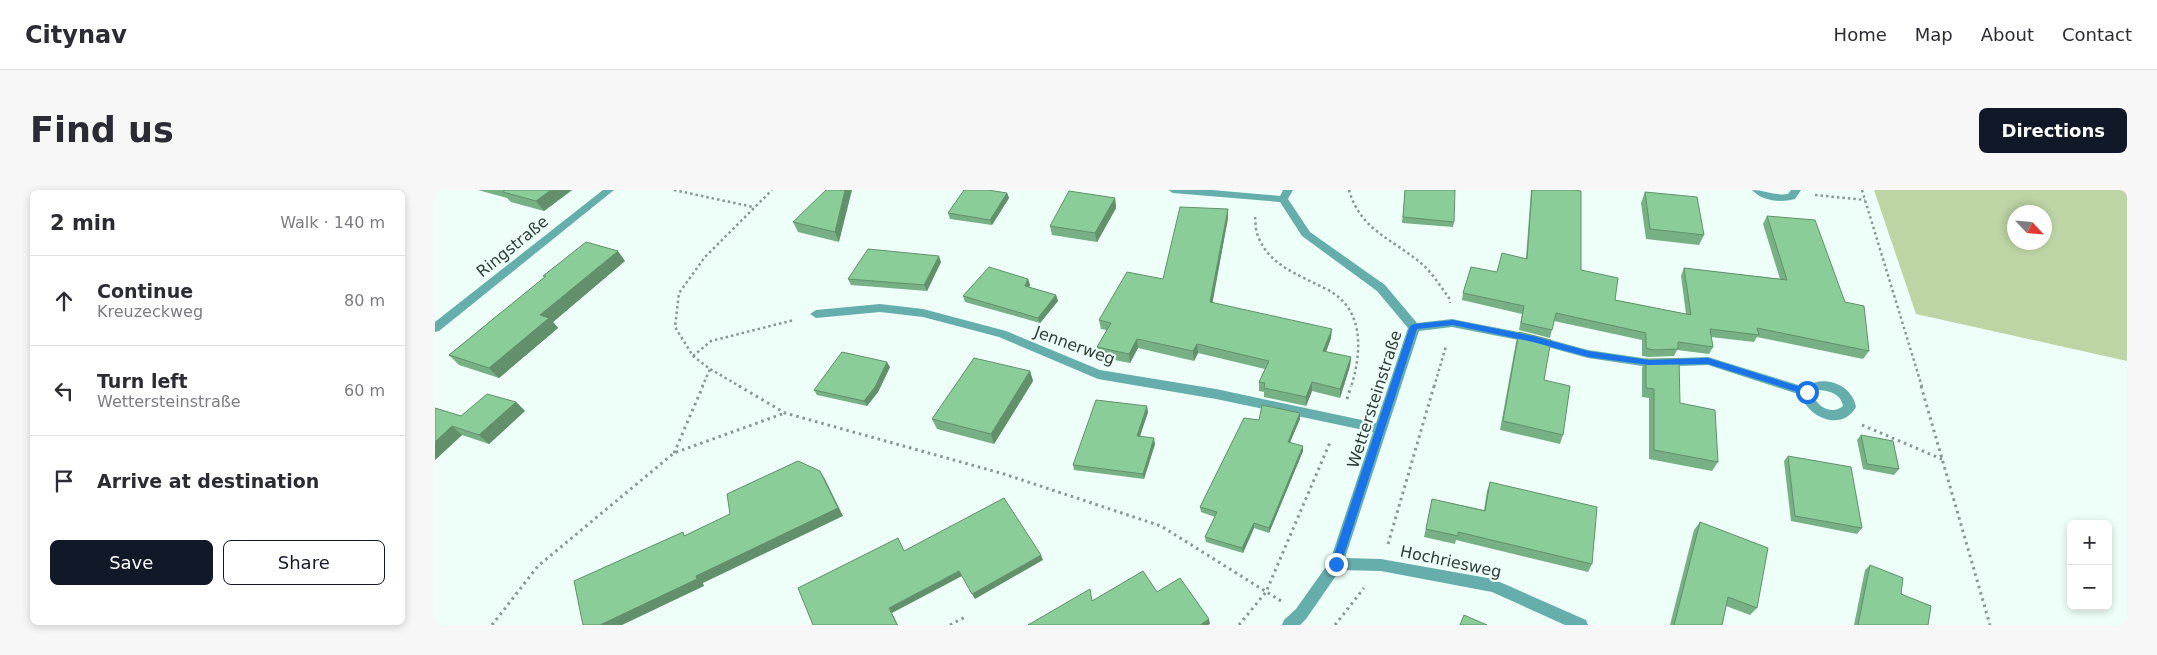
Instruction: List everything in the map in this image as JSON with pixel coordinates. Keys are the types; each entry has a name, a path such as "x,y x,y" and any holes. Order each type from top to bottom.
{"street":[{"name":"Ringstraße","path":"435,328 609,190"},
{"path":"1173,190 1286,194"},
{"path":"1757,190 1776,198 1791,197 1795,192"},
{"name":"Wettersteinstraße","path":"1286,194 1306,234 1381,288 1414,326 1336,564 1301,614 1289,625"},
{"name":"Jennerweg","path":"817,314 880,308 923,313 1002,334 1098,374 1216,394 1381,429"},
{"path":"1414,326 1453,323 1533,339 1588,354 1649,362 1708,361 1807,392"},
{"path":"1828,385 1841,391 1850,402 1850,407 1847,413 1841,416 1827,415 1809,403 1807,392 1812,386 1828,385"},
{"name":"Hochriesweg","path":"1336,564 1381,565 1493,586 1581,625"}],"path":[{"path":"674,190 753,208"},
{"path":"772,190 705,256 679,293 675,327 693,356 710,369 785,413 1003,474 1161,526 1301,614"},
{"path":"1862,190 1944,460 1990,625"},
{"path":"1795,192 1865,200"},
{"path":"693,356 711,341 817,314"},
{"path":"674,453 710,369"},
{"path":"492,625 538,566 674,453 785,413"},
{"path":"1841,416 1944,460"},
{"path":"950,625 965,617"}],"green space":[{"path":"1874,190 2127,190 2127,361 1916,314"}],"building":[{"path":"505,190 551,190 536,201 503,192"},
{"path":"826,190 845,190 835,232 793,222"},
{"path":"964,190 988,190 1007,193 990,220 948,213"},
{"path":"1405,190 1455,190 1454,222 1403,217"},
{"path":"1532,190 1581,191 1581,270 1618,278 1615,300 1691,315 1684,268 1787,280 1767,216 1815,220 1845,302 1864,306 1869,351 1757,328 1759,335 1710,329 1713,347 1678,342 1678,349 1653,350 1646,348 1646,333 1556,313 1552,330 1521,323 1524,306 1463,293 1471,267 1497,272 1502,253 1527,259"},
{"path":"1069,191 1115,198 1095,233 1050,226"},
{"path":"1645,192 1697,197 1704,235 1650,229"},
{"path":"1180,207 1228,209 1210,302 1332,329 1323,351 1351,357 1340,389 1312,382 1306,397 1264,388 1265,383 1259,382 1269,361 1197,344 1193,351 1137,339 1129,354 1097,347 1111,323 1099,320 1127,272 1163,279"},
{"path":"586,242 618,251 540,315 549,318 489,368 449,355 546,276 543,276"},
{"path":"868,249 939,256 924,285 848,279"},
{"path":"989,267 1028,279 1025,286 1056,295 1038,318 963,296"},
{"path":"1519,332 1551,340 1544,380 1570,386 1563,435 1503,421"},
{"path":"842,352 887,362 875,387 864,401 814,390"},
{"path":"974,358 1030,371 991,434 932,419"},
{"path":"1646,359 1679,359 1680,403 1715,410 1718,462 1654,450 1654,389 1646,388"},
{"path":"487,394 516,402 479,435 452,426 435,442 435,408 461,416"},
{"path":"1096,400 1147,406 1137,436 1154,438 1143,474 1073,465"},
{"path":"1262,405 1300,413 1288,442 1303,446 1269,528 1254,523 1242,548 1205,537 1217,512 1200,507 1244,418 1259,420"},
{"path":"1861,435 1893,441 1899,469 1867,464"},
{"path":"1788,456 1851,467 1862,528 1795,516"},
{"path":"798,461 820,471 838,508 696,576 697,579 600,625 583,625 574,581 683,532 684,536 730,514 727,494"},
{"path":"1490,482 1597,507 1592,564 1458,532 1458,536 1426,529 1432,499 1485,511"},
{"path":"1004,498 1041,555 972,594 959,571 889,608 897,625 813,625 798,588 898,538 904,551"},
{"path":"1700,522 1768,548 1757,608 1728,597 1722,625 1674,625"},
{"path":"1870,565 1903,578 1901,594 1931,606 1928,625 1858,625"},
{"path":"1143,571 1157,592 1180,578 1209,619 1200,625 1028,625 1090,589 1092,601"},
{"path":"1464,615 1487,625 1460,625"}],"route":[{"path":"1336,564 1414,326 1453,323 1533,339 1588,354 1649,362 1708,361 1807,392"}]}
